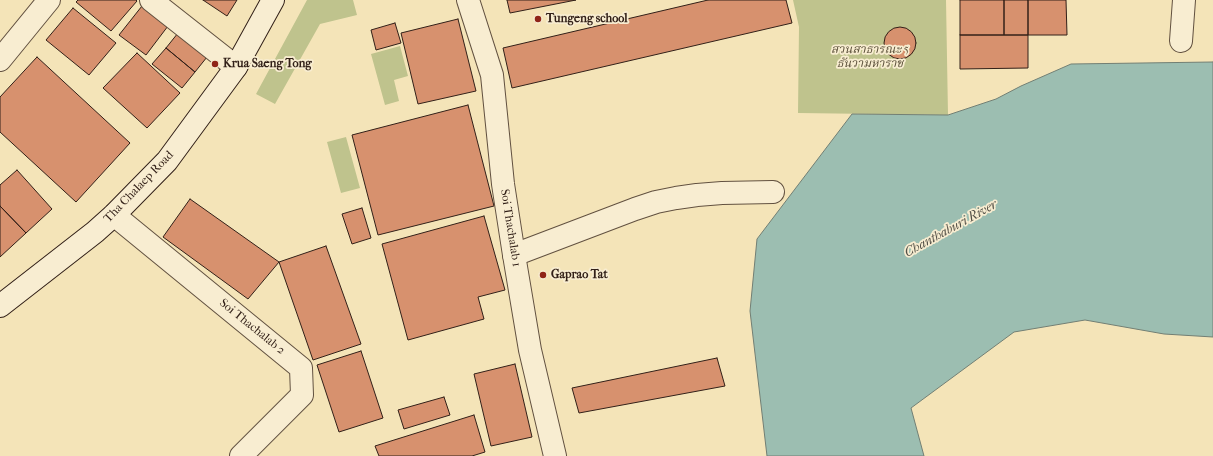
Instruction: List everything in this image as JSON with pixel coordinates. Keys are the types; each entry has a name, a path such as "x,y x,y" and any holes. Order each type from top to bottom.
{"street":[{"path":"0,60 49,0"},
{"name":"Tha Chalaep Road","path":"0,306 95,232 114,215 167,161 236,67 273,0"},
{"name":"Soi Thachalab 1","path":"468,0 492,75 503,184 514,255 530,350 555,456"},
{"path":"1181,41 1184,0"},
{"path":"154,1 236,67"},
{"path":"514,255 656,202 697,194 722,192 773,192"},
{"name":"Soi Thachalab 2","path":"114,215 301,368 302,395 241,456"}],"green space":[{"path":"307,0 353,0 357,15 320,24 275,104 256,94"},
{"name":"สวนสาธารณะ 5 ธันวามหาราช","path":"793,0 946,0 948,115 798,113 799,27"},
{"path":"400,46 408,76 394,80 399,101 385,105 371,54"},
{"path":"346,137 360,188 341,193 327,142"}],"water":[{"name":"Chanthaburi River","path":"1213,62 1213,337 1164,334 1085,320 1014,332 911,408 924,456 767,456 750,311 757,239 852,114 948,115 996,99 1021,86 1071,64"}],"building":[{"path":"78,0 137,1 111,31 76,2"},
{"path":"203,0 237,0 227,16"},
{"path":"507,0 576,0 510,13"},
{"path":"708,0 786,0 792,23 512,88 503,48"},
{"path":"960,0 1004,0 1004,35 960,35"},
{"path":"1004,0 1028,0 1028,35 1004,35"},
{"path":"1028,0 1066,0 1067,35 1028,35"},
{"path":"142,6 168,26 146,55 119,35"},
{"path":"73,8 116,43 89,75 46,40"},
{"path":"458,19 476,91 418,104 401,33"},
{"path":"395,23 401,43 376,50 371,30"},
{"path":"897,27 903,27 913,34 916,43 915,49 909,56 903,59 897,59 887,52 884,46 884,40 891,30"},
{"path":"178,33 207,57 195,72 166,48"},
{"path":"960,35 1028,35 1028,68 960,69"},
{"path":"166,48 195,72 182,88 152,64"},
{"path":"137,53 180,93 147,128 103,88"},
{"path":"37,57 130,143 76,202 0,132 0,97"},
{"path":"468,105 494,206 378,235 352,135"},
{"path":"17,170 52,209 26,233 0,206 0,185"},
{"path":"190,199 279,262 248,299 163,237"},
{"path":"0,206 26,233 0,257"},
{"path":"362,208 371,238 352,244 342,214"},
{"path":"484,216 505,290 478,297 484,319 408,340 382,244"},
{"path":"326,246 361,344 313,360 279,262"},
{"path":"361,351 383,418 339,432 317,365"},
{"path":"717,358 725,386 579,413 572,388"},
{"path":"515,364 532,437 491,446 474,374"},
{"path":"444,397 450,415 404,429 398,410"},
{"path":"474,415 485,452 472,456 379,456 375,446"}],"place":[{"name":"Tungeng school","path":"538,19"},
{"name":"Krua Saeng Tong","path":"215,64"},
{"name":"Gaprao Tat","path":"543,275"}]}
